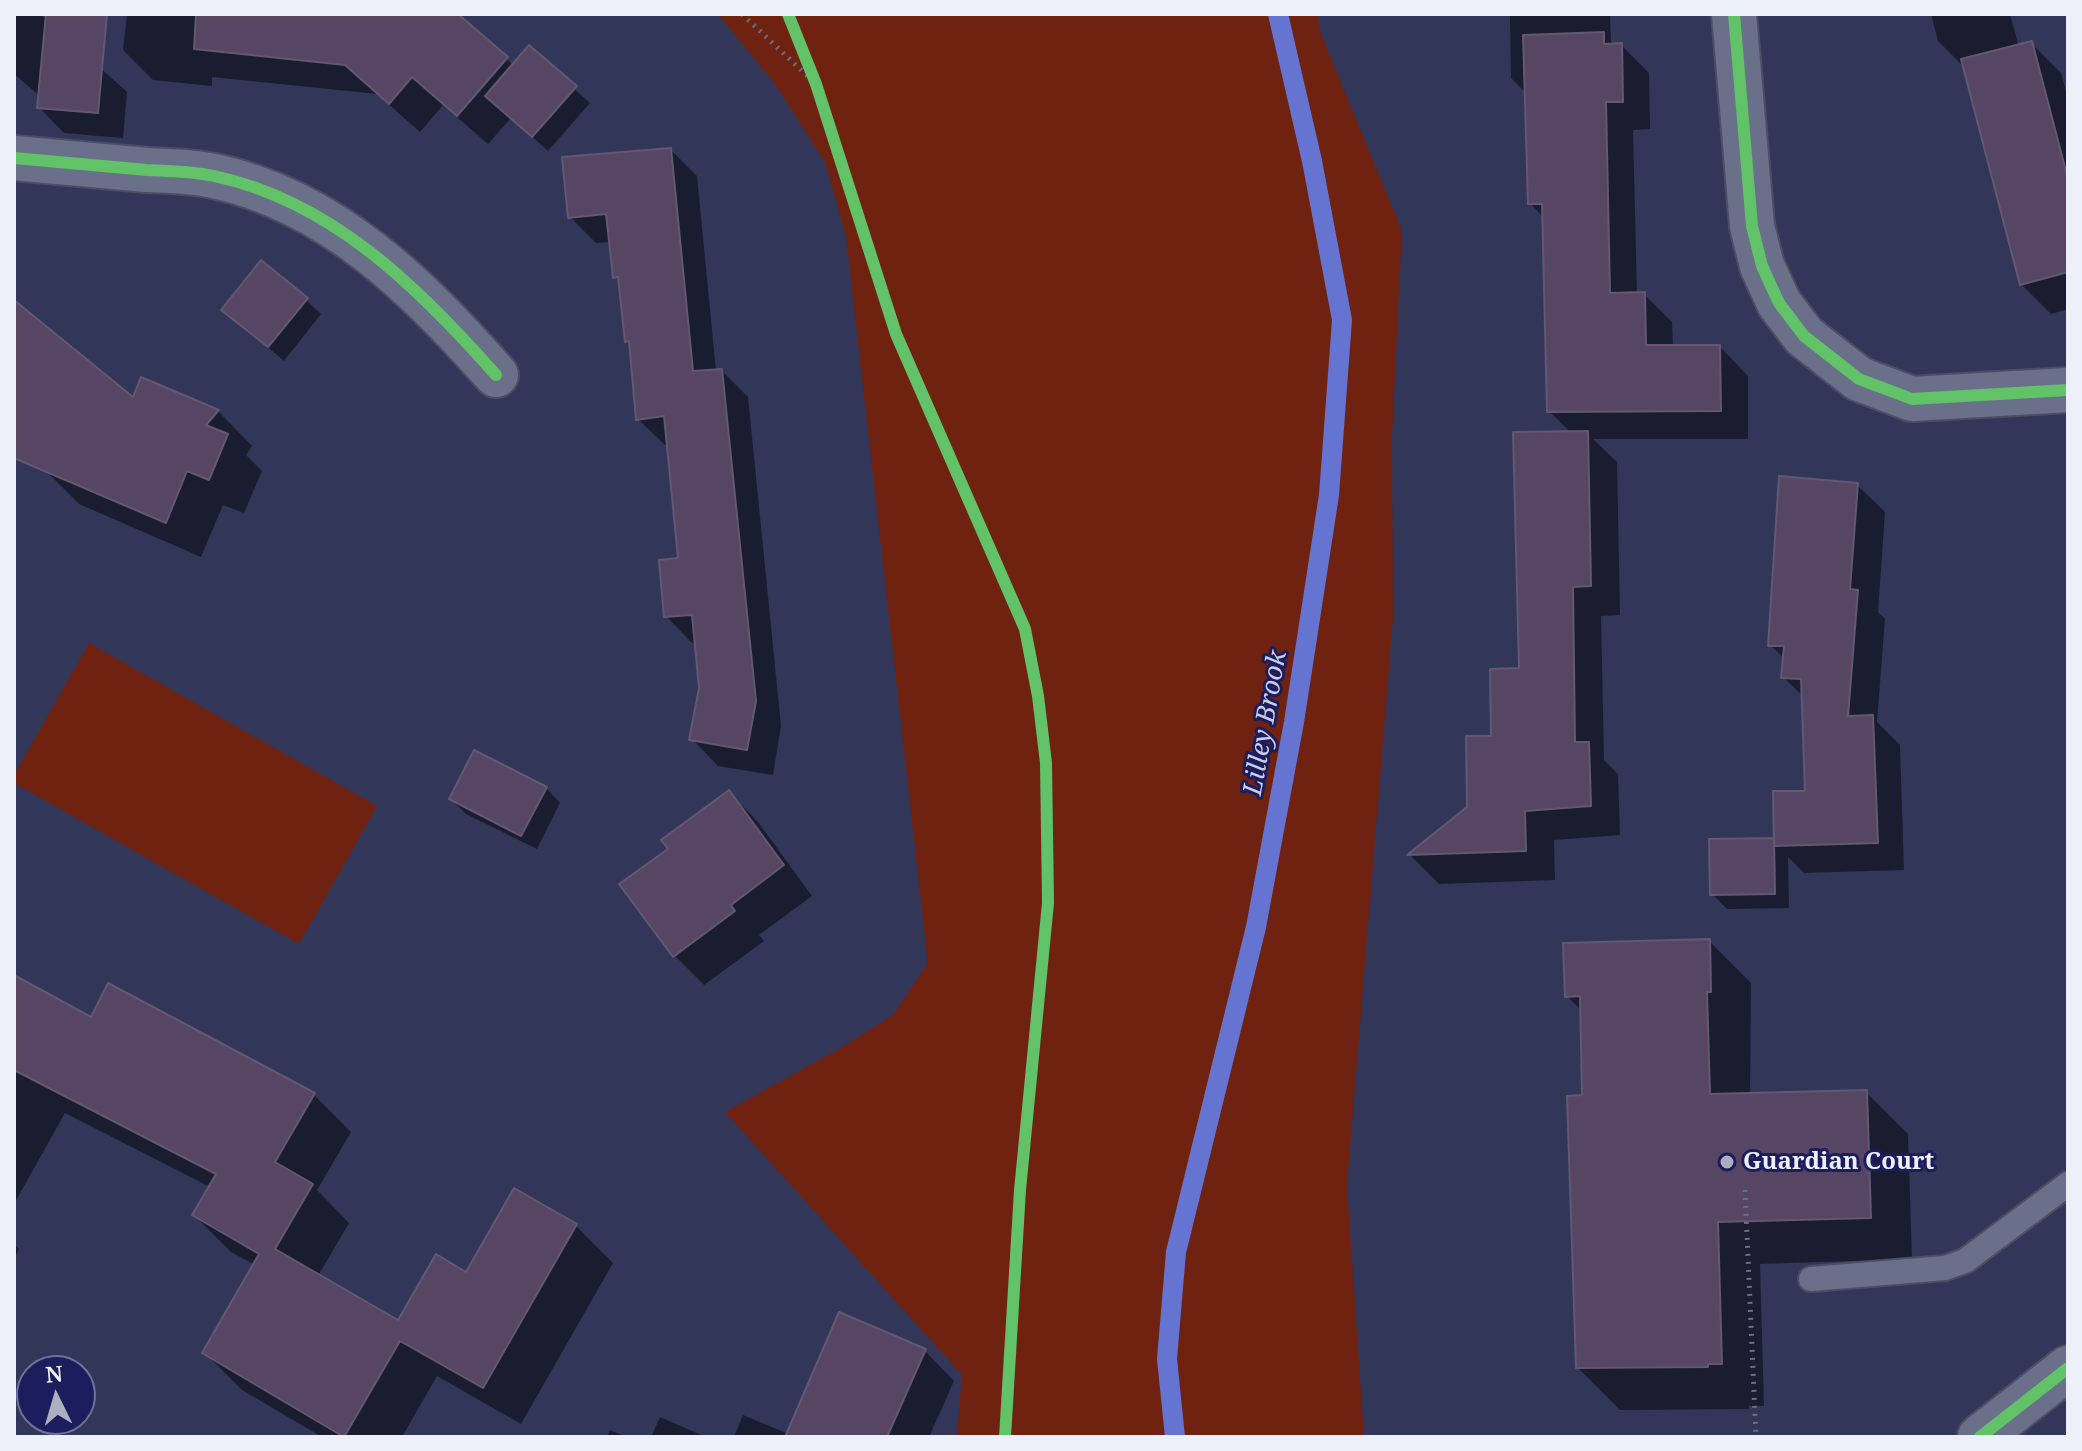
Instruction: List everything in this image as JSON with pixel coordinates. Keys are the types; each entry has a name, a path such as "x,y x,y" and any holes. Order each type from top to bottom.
{"street":[{"path":"1734,14 1752,226 1762,266 1779,303 1804,336 1859,379 1912,399 2068,390"},
{"path":"14,158 211,175 257,187 300,206 366,248 400,275 439,310 496,375"},
{"path":"1980,1437 2068,1368"}],"lane":[{"path":"1811,1279 1945,1268 1965,1261 2068,1184"}],"path":[{"path":"742,14 816,84"},
{"path":"805,56 821,98"},
{"path":"1745,1190 1756,1437"}],"shaded area":[{"path":"718,14 1318,14 1319,29 1402,231 1392,436 1393,618 1347,1185 1364,1437 957,1437 962,1375 725,1112 841,1048 893,1015 928,963 846,236 825,162 775,84"},
{"path":"89,643 377,806 299,944 14,783 14,775"}],"building":[{"path":"46,14 107,14 98,113 37,108"},
{"path":"196,14 458,14 508,57 457,116 412,77 389,104 345,65 194,49"},
{"path":"1604,32 1604,44 1622,43 1623,102 1606,102 1610,293 1645,292 1646,345 1720,345 1721,411 1547,412 1542,204 1528,204 1523,35"},
{"path":"2032,41 2068,179 2068,272 2020,285 1961,59"},
{"path":"529,45 577,86 532,137 485,96"},
{"path":"671,148 693,371 722,369 756,701 747,750 689,740 699,688 692,615 664,617 659,560 678,558 664,416 636,420 629,341 625,342 618,277 613,278 606,214 568,218 562,157"},
{"path":"261,260 308,298 268,347 221,310"},
{"path":"14,300 133,397 141,377 219,410 206,425 228,434 209,480 187,471 166,523 14,458"},
{"path":"1588,431 1591,586 1573,587 1575,742 1589,742 1591,806 1525,811 1526,851 1407,855 1467,807 1466,736 1491,736 1490,669 1519,668 1513,432"},
{"path":"1779,476 1858,483 1850,589 1858,590 1848,716 1873,715 1878,843 1774,846 1773,791 1805,791 1801,679 1781,678 1784,646 1768,646"},
{"path":"474,750 547,787 521,836 449,799"},
{"path":"729,790 784,865 731,905 735,911 673,957 619,884 668,849 661,840"},
{"path":"1774,838 1775,894 1710,895 1709,839"},
{"name":"Guardian Court","path":"1710,939 1711,992 1707,992 1710,1094 1867,1090 1871,1218 1718,1222 1722,1364 1708,1364 1708,1367 1576,1368 1567,1096 1582,1095 1580,996 1565,997 1563,943"},
{"path":"14,975 91,1017 108,983 315,1093 275,1162 313,1184 275,1249 398,1320 436,1254 466,1272 514,1188 577,1224 483,1388 400,1341 344,1437 202,1353 259,1254 192,1215 216,1174 14,1070"},
{"path":"839,1312 926,1349 887,1437 785,1437"}],"waterway":[{"name":"Lilley Brook","path":"1175,1437 1167,1359 1176,1252 1256,927 1294,722 1329,495 1342,320 1312,161 1278,14"}],"cycle path":[{"path":"788,14 816,84 896,334 1025,629 1038,696 1046,763 1048,903 1020,1190 1005,1437"},
{"path":"1734,14 1752,226 1762,266 1779,303 1804,336 1859,379 1912,399 2068,390"},
{"path":"14,158 206,174 257,188 297,205 335,227 404,280 496,375"},
{"path":"1980,1437 2068,1368"}],"place":[{"name":"Guardian Court","path":"1727,1162"}]}
